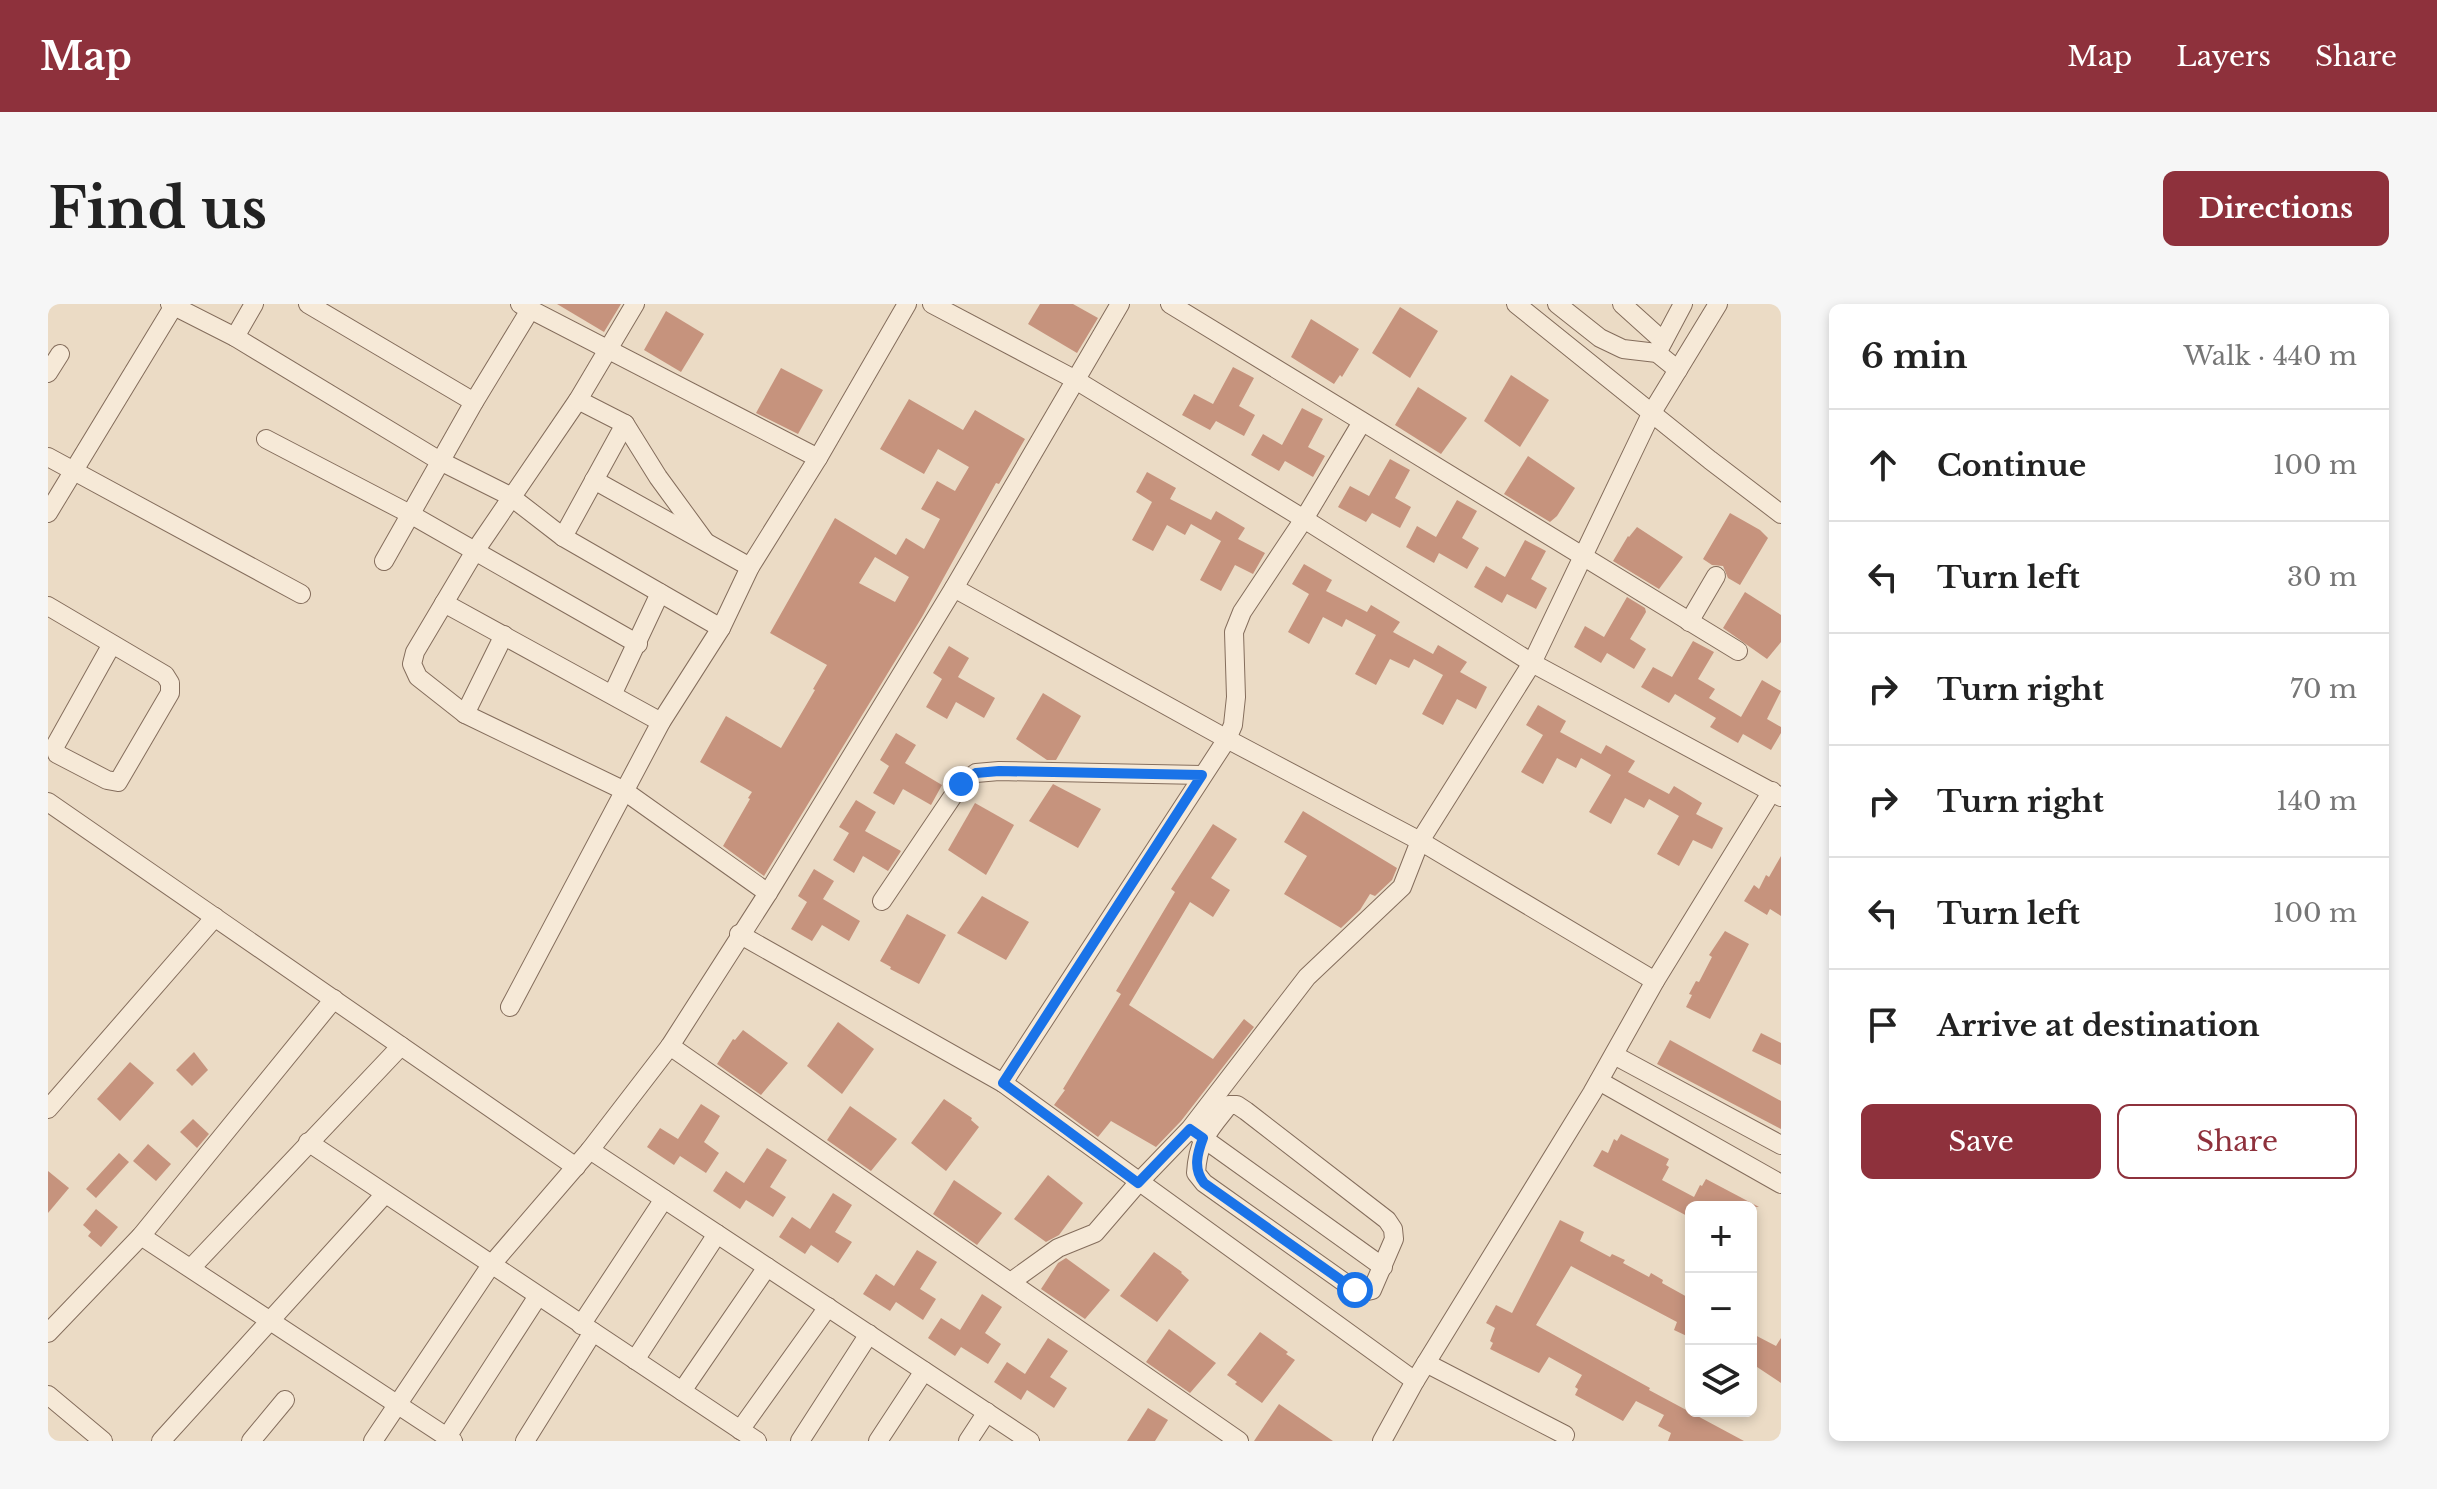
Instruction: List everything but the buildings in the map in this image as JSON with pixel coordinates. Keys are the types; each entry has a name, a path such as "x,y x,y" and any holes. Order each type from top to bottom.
{"street":[{"path":"235,337 254,304"},
{"path":"308,304 327,309 474,402"},
{"path":"635,304 578,400 475,551 415,652 412,664 418,677 465,714 623,790 768,893"},
{"path":"510,1007 661,722 721,628 750,567 818,458 907,304"},
{"path":"932,304 1074,379 1532,663 1776,794 1655,981 1599,1081 1415,1381 1382,1441"},
{"path":"373,1441 491,1265 590,1150 670,1046 768,893 954,588 1120,304"},
{"path":"1170,304 1738,651"},
{"path":"1516,304 1781,514"},
{"path":"1557,304 1600,338 1623,349 1660,347"},
{"path":"1622,304 1678,370"},
{"path":"1660,347 1683,304"},
{"path":"1012,1281 1058,1248 1095,1233 1138,1183 1197,1133 1229,1105 1237,1105 1387,1220 1393,1229 1394,1239 1372,1290 1355,1290 1204,1183 1196,1173 1197,1133 1307,977 1402,887 1420,841 1532,663 1651,414 1718,304"},
{"path":"48,513 173,305 235,337 440,461 510,496 563,537 721,628"},
{"path":"384,561 525,307 818,458"},
{"path":"48,373 60,354"},
{"path":"578,400 625,424 658,477 704,540"},
{"path":"1003,1083 1227,739 1233,725 1236,697 1234,632 1242,612 1304,519 1362,422"},
{"path":"563,537 625,424"},
{"path":"266,439 410,514 638,644"},
{"path":"48,457 301,594"},
{"path":"594,480 750,567"},
{"path":"1689,622 1716,576"},
{"path":"954,588 1227,739 1420,841 1655,981"},
{"path":"613,693 660,593"},
{"path":"444,603 661,722"},
{"path":"48,606 165,675 170,683 170,693 118,782 107,780 57,754 55,746 112,644"},
{"path":"465,714 504,635"},
{"path":"882,901 961,784 976,773 1202,775"},
{"path":"48,802 576,1167"},
{"path":"48,1109 215,917"},
{"path":"739,934 1003,1083 1415,1381"},
{"path":"48,1333 141,1236 334,999"},
{"path":"191,1268 401,1046"},
{"path":"670,1046 1239,1441"},
{"path":"1614,1055 1781,1145"},
{"path":"1599,1081 1781,1184"},
{"path":"1197,1133 1383,1267"},
{"path":"308,1142 757,1441"},
{"path":"590,1150 1030,1441"},
{"path":"161,1441 385,1194"},
{"path":"525,1441 587,1328 664,1199"},
{"path":"635,1360 717,1234"},
{"path":"141,1236 450,1439 538,1296"},
{"path":"682,1391 767,1267"},
{"path":"740,1430 828,1307"},
{"path":"800,1441 869,1334"},
{"path":"1426,1363 1565,1435"},
{"path":"878,1441 924,1371"},
{"path":"48,1395 103,1441"},
{"path":"251,1441 285,1400"},
{"path":"968,1441 987,1412"}],"route":[{"path":"961,784 976,773 999,771 1202,775 1003,1083 1138,1183 1190,1129 1203,1138 1196,1173 1204,1183 1355,1290"}]}
